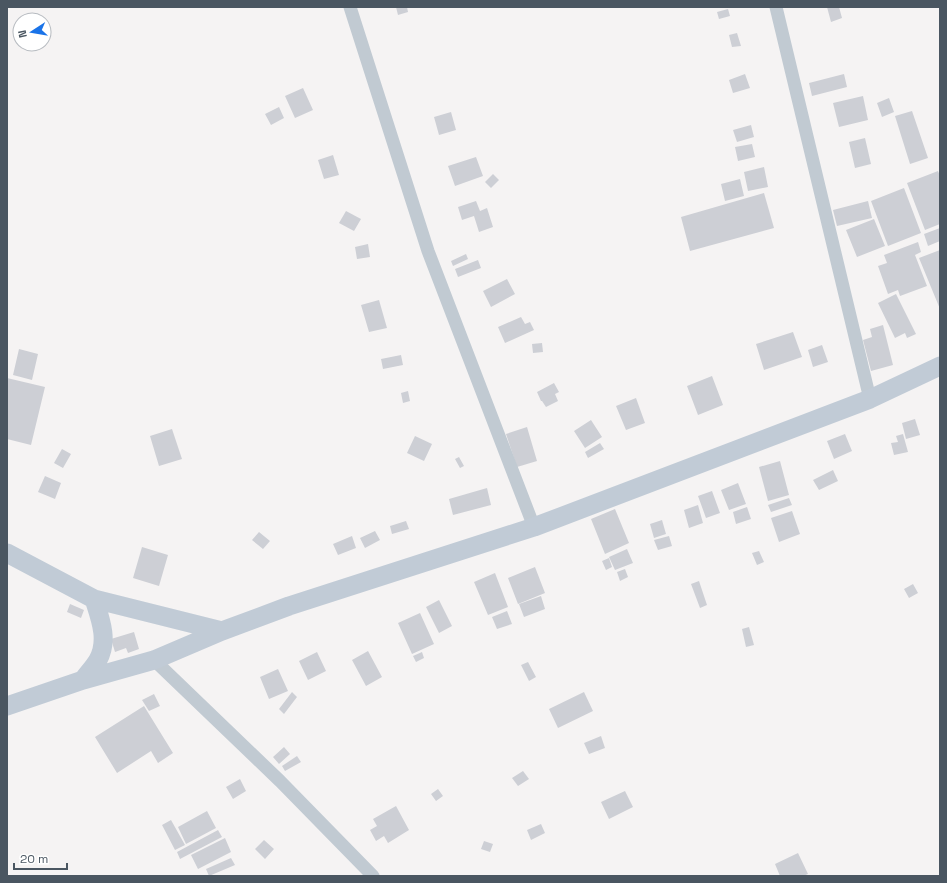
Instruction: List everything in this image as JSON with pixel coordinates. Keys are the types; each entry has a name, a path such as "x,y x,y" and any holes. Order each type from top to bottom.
{"main road":[{"path":"7,706 83,680 154,660 222,631 290,606 534,527 870,399 940,366"},
{"path":"7,553 94,599 222,631"},
{"path":"83,680 99,659 103,643 103,626 94,599"}],"street":[{"path":"350,7 428,251 534,527"},
{"path":"776,7 870,399"},
{"path":"154,660 280,781 373,876"}],"building":[{"path":"396,7 407,7 408,12 398,15"},
{"path":"827,7 839,7 842,18 831,22"},
{"path":"728,9 730,16 719,19 717,12"},
{"path":"737,33 741,46 732,47 729,35"},
{"path":"745,74 750,88 733,93 729,80"},
{"path":"844,74 847,87 812,96 809,83"},
{"path":"303,88 313,110 295,118 285,96"},
{"path":"863,96 868,120 839,127 833,103"},
{"path":"889,98 894,112 882,117 877,103"},
{"path":"279,107 284,118 271,125 265,114"},
{"path":"912,111 928,158 910,164 895,116"},
{"path":"451,112 456,130 439,135 434,117"},
{"path":"751,125 754,137 737,142 733,130"},
{"path":"865,138 871,164 855,168 849,142"},
{"path":"752,144 755,157 738,161 735,147"},
{"path":"333,155 339,175 324,179 318,160"},
{"path":"476,157 483,176 455,186 448,166"},
{"path":"764,167 768,187 748,191 744,172"},
{"path":"938,171 940,176 940,224 925,230 907,183"},
{"path":"493,174 499,180 491,188 485,182"},
{"path":"740,179 744,196 725,201 721,184"},
{"path":"904,188 921,233 888,246 871,201"},
{"path":"764,193 774,228 690,251 681,217"},
{"path":"476,201 480,211 487,208 493,227 479,232 474,216 462,220 458,207"},
{"path":"868,201 872,218 837,226 833,210"},
{"path":"346,211 361,219 354,231 339,223"},
{"path":"874,219 885,246 857,257 846,230"},
{"path":"940,228 940,241 928,246 924,234"},
{"path":"918,242 921,252 915,255 927,286 900,296 898,290 888,294 878,266 887,263 884,255"},
{"path":"368,244 370,257 357,259 355,247"},
{"path":"940,250 940,309 919,258"},
{"path":"466,254 468,259 453,266 451,261"},
{"path":"478,260 481,268 458,277 455,269"},
{"path":"507,279 515,294 491,307 483,291"},
{"path":"896,294 916,334 907,338 905,333 895,338 878,303"},
{"path":"379,300 387,328 369,332 361,305"},
{"path":"521,317 525,324 530,322 534,330 505,343 498,327"},
{"path":"883,325 893,365 871,371 863,340 872,337 870,329"},
{"path":"793,332 802,357 764,370 756,344"},
{"path":"542,343 543,352 533,353 532,344"},
{"path":"822,345 828,362 813,367 808,350"},
{"path":"19,349 38,354 32,380 13,375"},
{"path":"401,355 403,365 383,369 381,359"},
{"path":"712,376 723,405 698,415 687,386"},
{"path":"7,378 45,387 31,445 7,439"},
{"path":"554,383 559,392 555,394 558,401 546,407 541,401 537,392"},
{"path":"408,391 410,401 403,403 401,393"},
{"path":"636,398 645,423 626,430 616,406"},
{"path":"915,419 920,435 906,439 902,423"},
{"path":"591,420 602,437 585,448 574,431"},
{"path":"527,427 537,461 517,467 506,434"},
{"path":"172,429 182,459 159,466 150,436"},
{"path":"845,434 852,451 834,459 827,441"},
{"path":"903,434 908,452 894,455 891,443 898,442 896,436"},
{"path":"415,436 432,444 424,461 407,453"},
{"path":"600,443 604,449 588,458 585,452"},
{"path":"62,449 71,454 63,468 54,463"},
{"path":"459,457 464,466 460,468 455,459"},
{"path":"780,461 789,495 768,501 759,467"},
{"path":"833,470 838,481 819,490 813,480"},
{"path":"45,476 61,483 55,499 38,492"},
{"path":"738,483 746,504 729,510 721,490"},
{"path":"487,488 491,505 453,515 449,499"},
{"path":"712,491 720,513 706,518 698,496"},
{"path":"789,498 792,505 771,512 768,505"},
{"path":"698,505 703,523 689,528 684,510"},
{"path":"747,507 751,519 736,524 733,512"},
{"path":"615,509 629,543 605,554 591,519"},
{"path":"792,511 800,534 779,542 771,518"},
{"path":"662,520 666,534 654,538 650,524"},
{"path":"406,521 409,529 392,534 390,526"},
{"path":"375,531 380,540 365,548 360,538"},
{"path":"259,532 270,541 263,549 252,540"},
{"path":"352,536 356,548 338,555 333,544"},
{"path":"669,536 672,546 658,550 654,540"},
{"path":"142,547 168,555 159,586 133,578"},
{"path":"627,549 633,563 615,570 609,557"},
{"path":"759,551 764,562 757,565 752,553"},
{"path":"609,558 612,567 606,570 602,561"},
{"path":"535,567 545,593 518,604 508,578"},
{"path":"625,569 628,577 620,581 617,572"},
{"path":"495,573 508,607 488,615 474,582"},
{"path":"699,581 707,605 700,608 691,584"},
{"path":"913,584 918,593 909,598 904,589"},
{"path":"541,596 545,609 524,617 519,604"},
{"path":"439,600 452,626 439,633 426,607"},
{"path":"70,604 84,610 81,618 67,612"},
{"path":"507,611 512,624 497,629 492,617"},
{"path":"420,613 434,644 412,654 398,623"},
{"path":"749,627 754,645 746,647 742,629"},
{"path":"134,632 139,649 128,653 126,648 115,652 111,639"},
{"path":"368,651 382,677 366,686 352,660"},
{"path":"317,652 326,671 308,680 299,661"},
{"path":"422,652 424,658 416,662 413,656"},
{"path":"528,662 536,677 529,681 521,665"},
{"path":"278,669 288,691 269,699 260,677"},
{"path":"292,692 297,697 284,714 279,709"},
{"path":"584,692 593,711 558,728 549,709"},
{"path":"154,694 160,706 149,711 142,700"},
{"path":"144,706 173,753 158,763 151,751 117,773 95,737"},
{"path":"601,736 605,748 589,754 584,743"},
{"path":"284,747 290,754 279,764 273,757"},
{"path":"297,756 301,762 285,771 282,766"},
{"path":"523,771 529,779 518,786 512,778"},
{"path":"240,779 246,791 233,799 226,787"},
{"path":"438,789 443,796 436,801 431,794"},
{"path":"625,791 633,807 609,819 601,802"},
{"path":"396,806 409,830 388,843 384,836 376,841 370,830 377,826 373,819"},
{"path":"207,811 216,828 186,844 178,827"},
{"path":"171,820 185,845 175,850 162,825"},
{"path":"541,824 545,833 531,840 527,830"},
{"path":"218,830 222,837 180,859 177,852"},
{"path":"225,838 231,852 198,869 191,855"},
{"path":"264,840 274,849 265,859 255,849"},
{"path":"484,841 493,844 490,852 481,849"},
{"path":"798,853 808,874 803,876 780,876 775,864"},
{"path":"231,858 235,865 209,876 206,869"}]}
